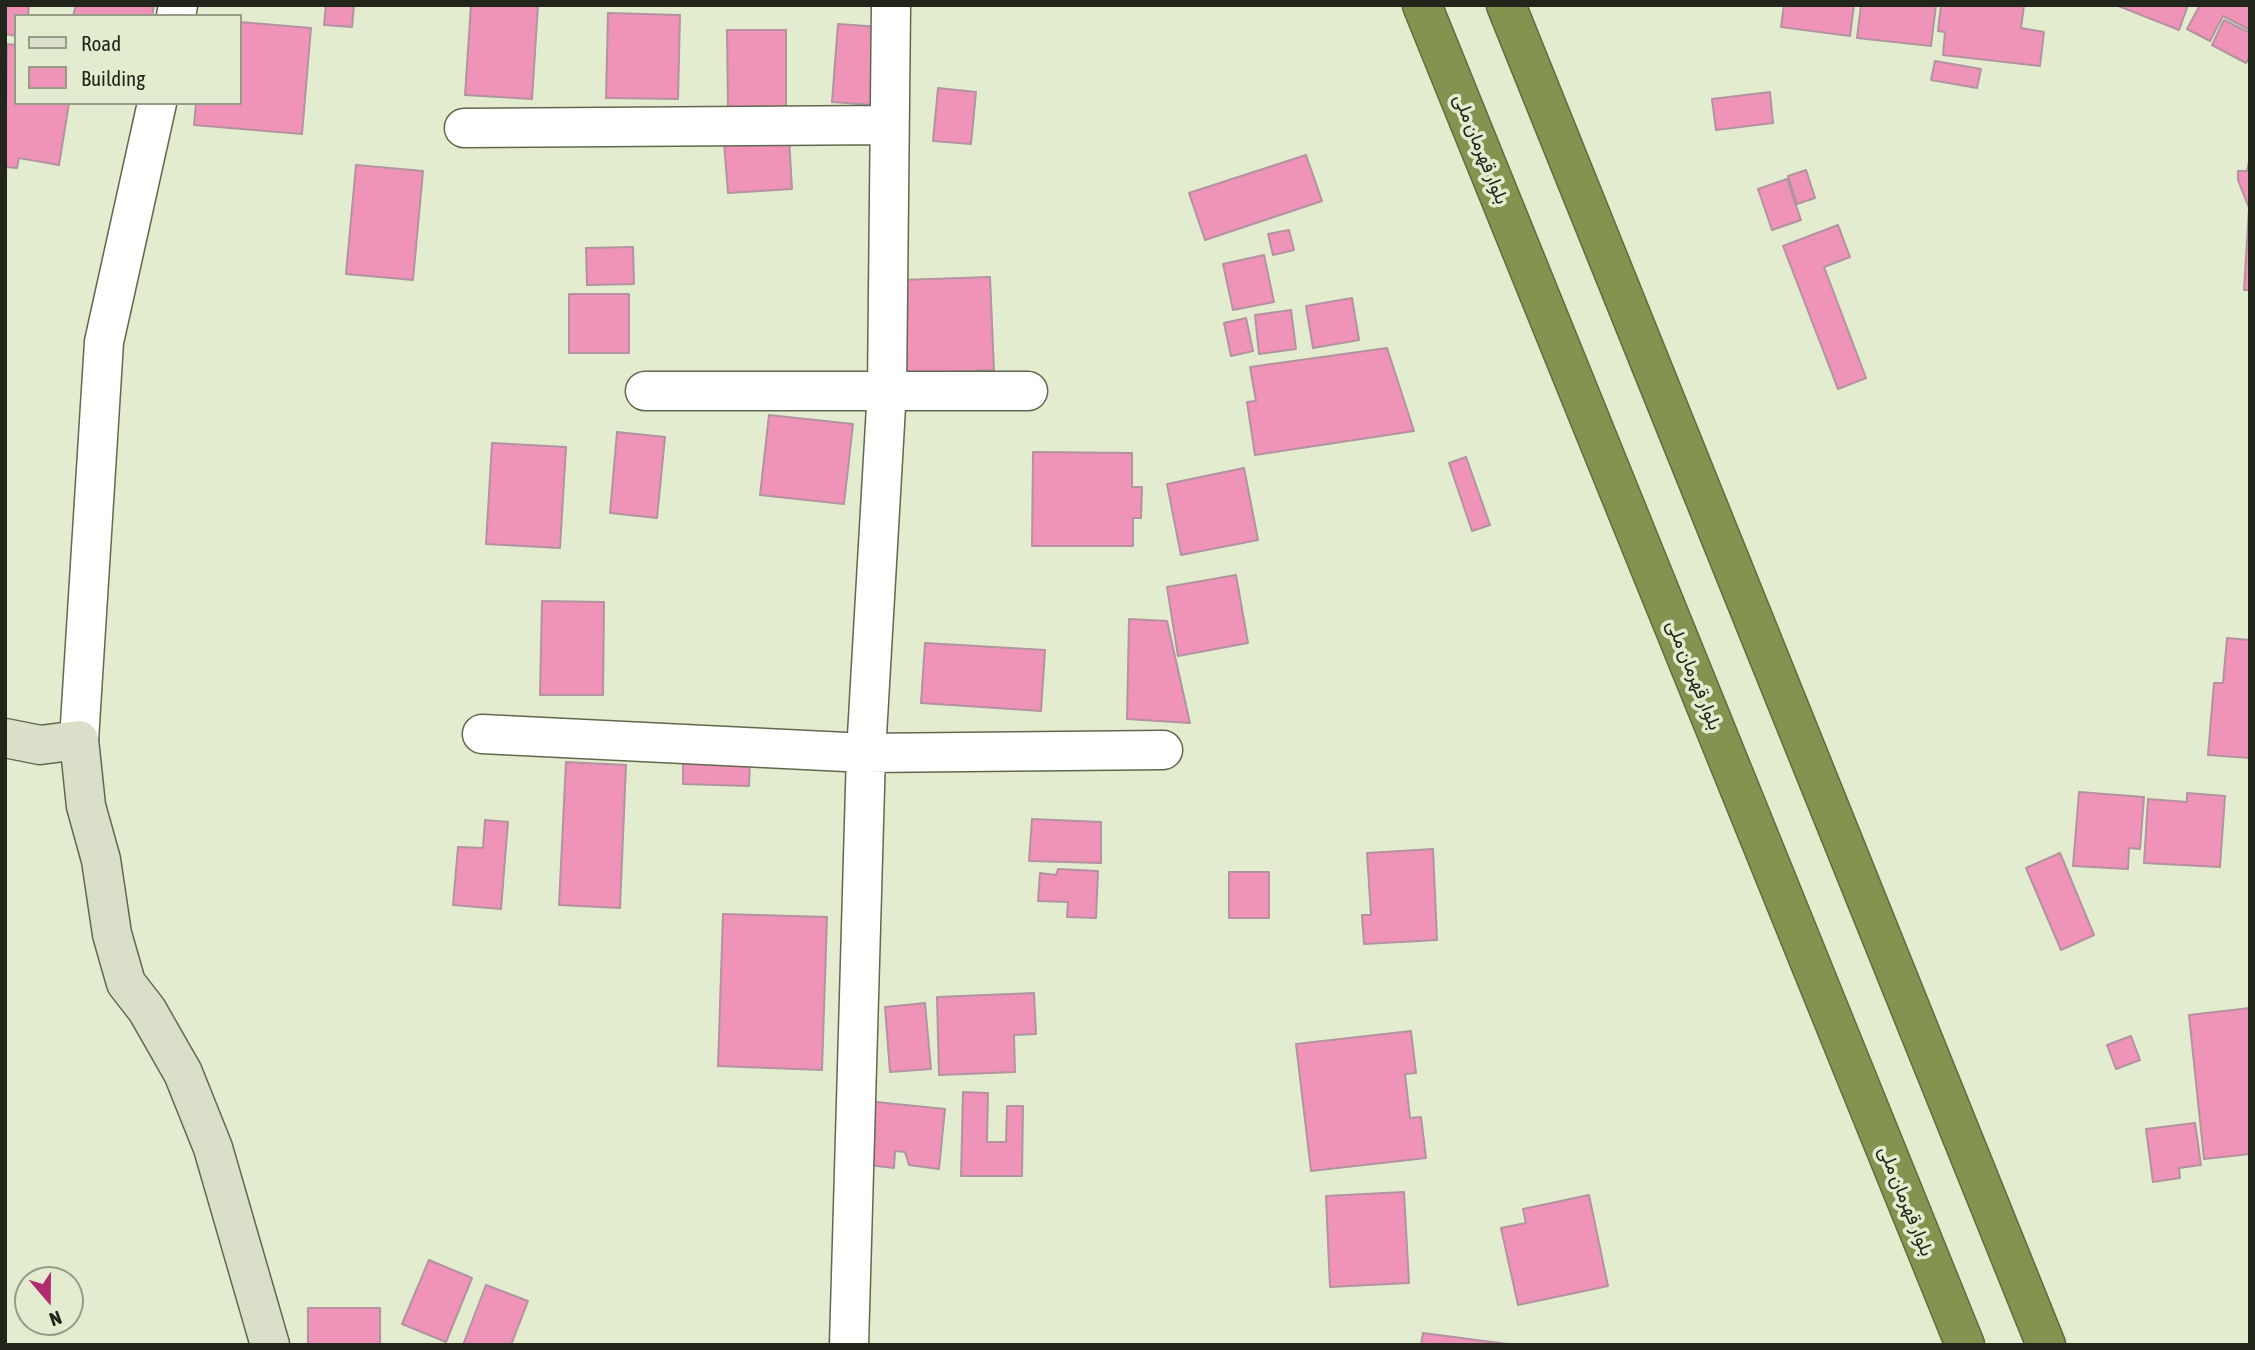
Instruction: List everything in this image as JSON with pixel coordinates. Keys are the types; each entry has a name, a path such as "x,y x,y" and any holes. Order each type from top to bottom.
{"highway":[{"name":"بلوار قهرمان ملی","path":"1423,5 1965,1345"},
{"path":"1506,5 2046,1345"}],"street":[{"path":"849,1345 866,753 887,389 891,5"},
{"path":"157,105 104,342 79,740 86,806 101,860 112,934 126,983 147,1010 183,1073 213,1149 270,1345"},
{"path":"464,128 889,125"},
{"path":"645,391 1028,391"},
{"path":"482,734 866,753 1163,750"},
{"path":"5,738 40,745 79,740"}],"building":[{"path":"5,5 29,5 28,14 14,14 14,36 5,34"},
{"path":"76,5 154,5 152,14 74,14"},
{"path":"326,5 354,5 352,27 324,25"},
{"path":"471,5 538,5 532,99 465,95"},
{"path":"1784,5 1854,5 1850,36 1781,27"},
{"path":"1861,5 1936,5 1931,46 1857,38"},
{"path":"1941,5 2024,5 2021,28 2044,32 2040,66 1943,55 1945,32 1938,31"},
{"path":"2116,5 2188,5 2179,30"},
{"path":"2200,5 2250,5 2250,30 2223,16 2210,41 2187,29"},
{"path":"608,13 680,15 678,99 606,98"},
{"path":"2224,20 2250,33 2250,56 2246,63 2212,45"},
{"path":"242,22 311,28 302,134 194,125 196,105 242,105"},
{"path":"838,24 881,27 874,105 832,102"},
{"path":"727,30 786,30 786,107 728,108"},
{"path":"7,44 14,45 14,105 69,105 59,165 19,158 17,168 5,167"},
{"path":"1935,61 1981,69 1977,88 1931,80"},
{"path":"938,88 976,92 971,144 933,141"},
{"path":"1770,92 1773,123 1716,130 1712,99"},
{"path":"789,138 792,189 728,193 724,142"},
{"path":"1306,155 1322,201 1205,240 1189,193"},
{"path":"2250,157 2250,290 2244,290 2249,208 2238,180 2238,171 2247,171"},
{"path":"356,165 423,171 413,280 346,274"},
{"path":"1806,170 1815,198 1797,204 1788,176"},
{"path":"1787,179 1801,220 1772,230 1758,189"},
{"path":"1838,225 1850,257 1824,267 1866,378 1838,389 1783,246"},
{"path":"1289,230 1294,250 1273,255 1268,234"},
{"path":"633,247 634,284 587,285 586,248"},
{"path":"1264,255 1274,302 1233,310 1223,264"},
{"path":"990,277 994,370 903,374 900,280"},
{"path":"569,294 629,294 629,353 569,353"},
{"path":"1352,298 1359,340 1313,348 1306,306"},
{"path":"1291,310 1296,349 1259,354 1255,315"},
{"path":"1246,318 1253,351 1231,356 1224,323"},
{"path":"1387,348 1414,431 1255,455 1247,402 1256,401 1250,367"},
{"path":"769,415 853,424 844,504 760,495"},
{"path":"617,432 665,437 657,518 610,513"},
{"path":"492,443 566,447 560,548 486,544"},
{"path":"1033,452 1132,453 1132,487 1142,487 1141,518 1133,518 1133,546 1032,546"},
{"path":"1466,457 1490,525 1472,531 1449,463"},
{"path":"1244,468 1258,540 1181,555 1167,484"},
{"path":"1236,575 1248,643 1178,656 1167,587"},
{"path":"542,601 604,602 603,695 540,695"},
{"path":"1129,619 1167,621 1190,723 1127,719"},
{"path":"2227,638 2250,640 2250,758 2208,755 2214,683 2223,683"},
{"path":"925,643 1045,650 1041,711 921,703"},
{"path":"683,760 750,762 749,786 683,784"},
{"path":"566,762 626,765 620,908 559,905"},
{"path":"2079,792 2144,797 2140,849 2129,848 2128,869 2073,866"},
{"path":"2187,793 2225,796 2220,867 2144,863 2148,799 2187,802"},
{"path":"1032,819 1101,822 1101,863 1029,861"},
{"path":"485,820 508,822 501,909 453,905 458,847 483,848"},
{"path":"1433,849 1437,940 1364,944 1362,915 1371,915 1367,853"},
{"path":"2060,853 2094,935 2061,950 2026,868"},
{"path":"1058,869 1098,871 1096,918 1067,917 1068,902 1038,901 1040,873 1056,875"},
{"path":"1229,872 1269,872 1269,918 1229,918"},
{"path":"723,914 827,917 822,1070 718,1066"},
{"path":"1034,993 1036,1034 1014,1035 1015,1072 939,1075 937,997"},
{"path":"925,1003 931,1069 890,1072 885,1007"},
{"path":"2250,1008 2250,1154 2204,1159 2189,1015"},
{"path":"1411,1031 1416,1073 1405,1074 1410,1118 1421,1117 1426,1158 1311,1171 1296,1044"},
{"path":"2131,1036 2140,1060 2116,1069 2107,1045"},
{"path":"963,1092 988,1093 987,1142 1006,1142 1007,1106 1023,1106 1022,1176 961,1176"},
{"path":"866,1101 945,1109 939,1169 909,1165 905,1152 895,1151 894,1168 860,1164"},
{"path":"2195,1123 2201,1165 2179,1168 2180,1178 2153,1182 2146,1129"},
{"path":"1404,1192 1409,1283 1330,1287 1326,1196"},
{"path":"1589,1195 1608,1286 1518,1305 1501,1228 1526,1223 1523,1209"},
{"path":"429,1260 472,1278 446,1342 402,1324"},
{"path":"486,1285 528,1301 511,1345 463,1345"},
{"path":"308,1308 380,1308 380,1345 308,1345"},
{"path":"1423,1333 1515,1345 1421,1345"}]}
